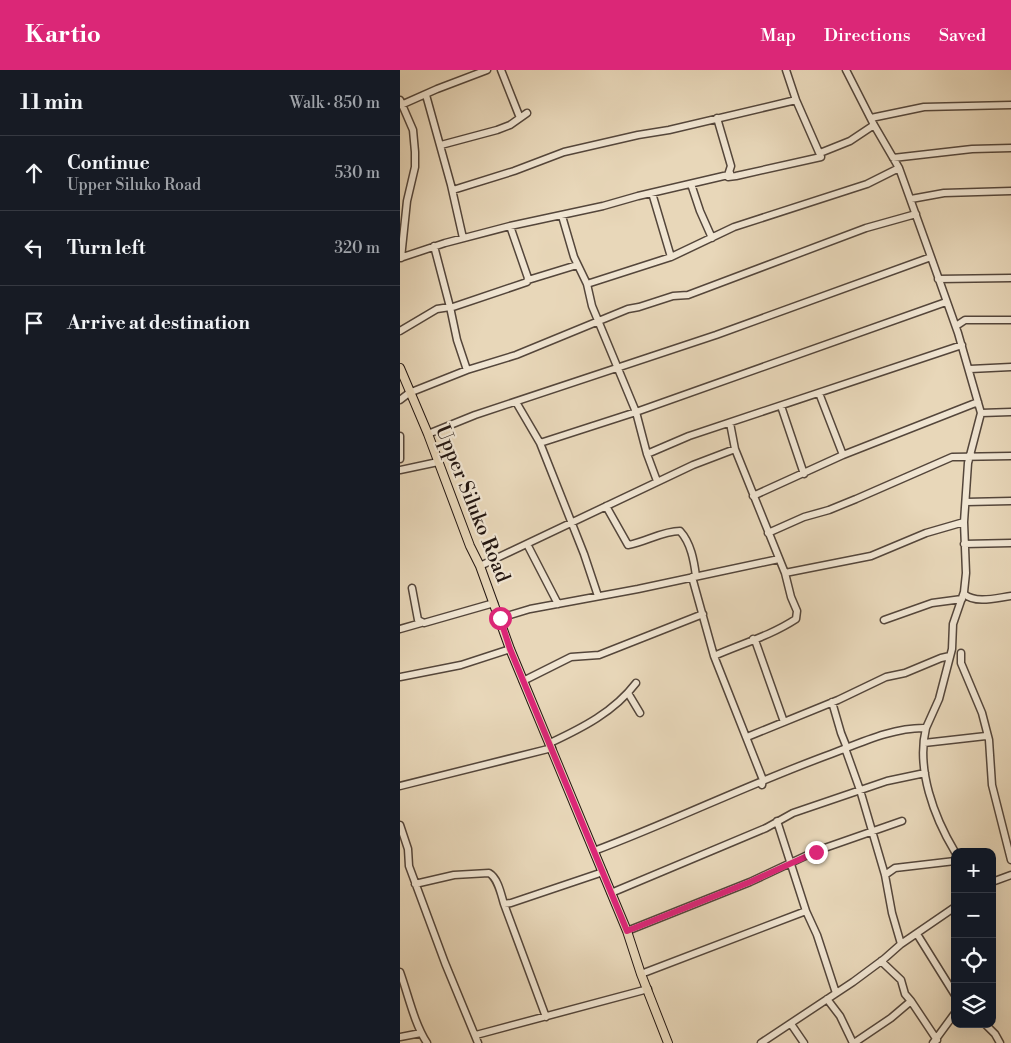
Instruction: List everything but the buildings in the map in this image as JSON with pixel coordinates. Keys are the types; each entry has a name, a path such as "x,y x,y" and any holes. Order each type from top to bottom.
{"main road":[{"name":"Upper Siluko Road","path":"400,368 428,434 470,546 480,566 510,649 627,931 641,974 668,1043"}],"street":[{"path":"487,70 401,103 413,130 415,152 407,201 401,258 462,238 562,216 728,175 730,171"},
{"path":"501,70 520,118"},
{"path":"717,118 731,166 728,177 798,164 822,157 796,100 786,70"},
{"path":"846,70 899,168 956,326 970,369 981,413 969,456 964,522 966,573 963,596 953,624 950,656 939,699 926,728 924,743 925,773 937,816 953,848"},
{"path":"426,95 453,190 462,238"},
{"path":"453,190 514,171 564,152 768,108 796,100"},
{"path":"820,153 850,141 872,121 924,107 1011,105"},
{"path":"440,145 497,130 510,125 527,114"},
{"path":"893,158 972,149 1011,148"},
{"path":"587,284 671,257 734,227 867,184 899,168"},
{"path":"691,184 712,238"},
{"path":"911,199 944,193 1011,191"},
{"path":"652,193 671,257"},
{"path":"400,400 409,393 467,370 516,356 628,309 673,296 688,294 866,228 916,214"},
{"path":"562,216 577,264 587,284 592,306 636,412 647,454 658,481"},
{"path":"510,226 528,280"},
{"path":"434,246 458,346 467,370"},
{"path":"428,434 475,415 716,334 931,257"},
{"path":"400,331 437,309 453,307 506,290 528,280 577,264"},
{"path":"938,279 1011,278"},
{"path":"540,443 636,412 946,302"},
{"path":"956,326 965,320 1011,320"},
{"path":"647,454 690,436 962,345"},
{"path":"970,369 1011,367"},
{"path":"819,393 843,455"},
{"path":"516,402 540,443 598,596"},
{"path":"753,496 843,455 978,402"},
{"path":"782,406 804,474"},
{"path":"981,413 1011,412"},
{"path":"714,656 766,636 796,619 797,611 791,597 785,573 735,449 730,423"},
{"path":"400,436 400,459"},
{"path":"480,566 658,481 704,460 735,449"},
{"path":"768,533 804,517 838,506 948,458 1011,456"},
{"path":"400,470 438,462"},
{"path":"966,502 1011,501"},
{"path":"606,506 628,545 641,543 669,531 680,531 685,537 694,561 694,576 714,656 747,737 762,783"},
{"path":"785,573 870,556 926,533 964,522"},
{"path":"964,544 1011,543"},
{"path":"527,544 558,604"},
{"path":"500,618 530,609 779,559"},
{"path":"412,588 418,620 421,623"},
{"path":"884,620 932,603 963,596 975,599 1011,596"},
{"path":"400,629 494,603"},
{"path":"523,680 571,657 599,655 703,614"},
{"path":"753,640 766,668 784,722"},
{"path":"400,677 461,665 510,649"},
{"path":"961,653 961,663 982,713 988,734 992,785 1011,860"},
{"path":"747,737 832,702 886,677 905,673 950,656"},
{"path":"400,786 551,746 598,718 629,695 636,683"},
{"path":"832,702 885,875 892,913 901,944"},
{"path":"594,851 846,748 886,734 915,728 926,728"},
{"path":"924,743 986,736"},
{"path":"611,893 766,828 793,813 887,781 925,773"},
{"path":"627,931 704,901 816,852 902,820"},
{"path":"777,821 836,993"},
{"path":"400,825 408,849 409,866 445,963 478,1043"},
{"path":"885,875 895,868 951,862"},
{"path":"504,904 512,903 603,872"},
{"path":"416,884 454,875 489,873 493,875 546,1017"},
{"path":"996,881 1011,875"},
{"path":"641,974 806,910"},
{"path":"761,1043 836,993 881,961 901,944 951,910"},
{"path":"917,934 951,989"},
{"path":"881,961 900,980 904,994 911,1001 935,1041 951,1019"},
{"path":"400,972 421,1034 427,1043"},
{"path":"476,1035 648,989"},
{"path":"827,999 840,1016 853,1043 891,1018 911,1001"},
{"path":"791,1024 804,1043"},
{"path":"989,1028 1000,1043"},
{"path":"400,1037 421,1034"}],"route":[{"path":"500,618 510,649 627,931 750,882 816,852"}]}
